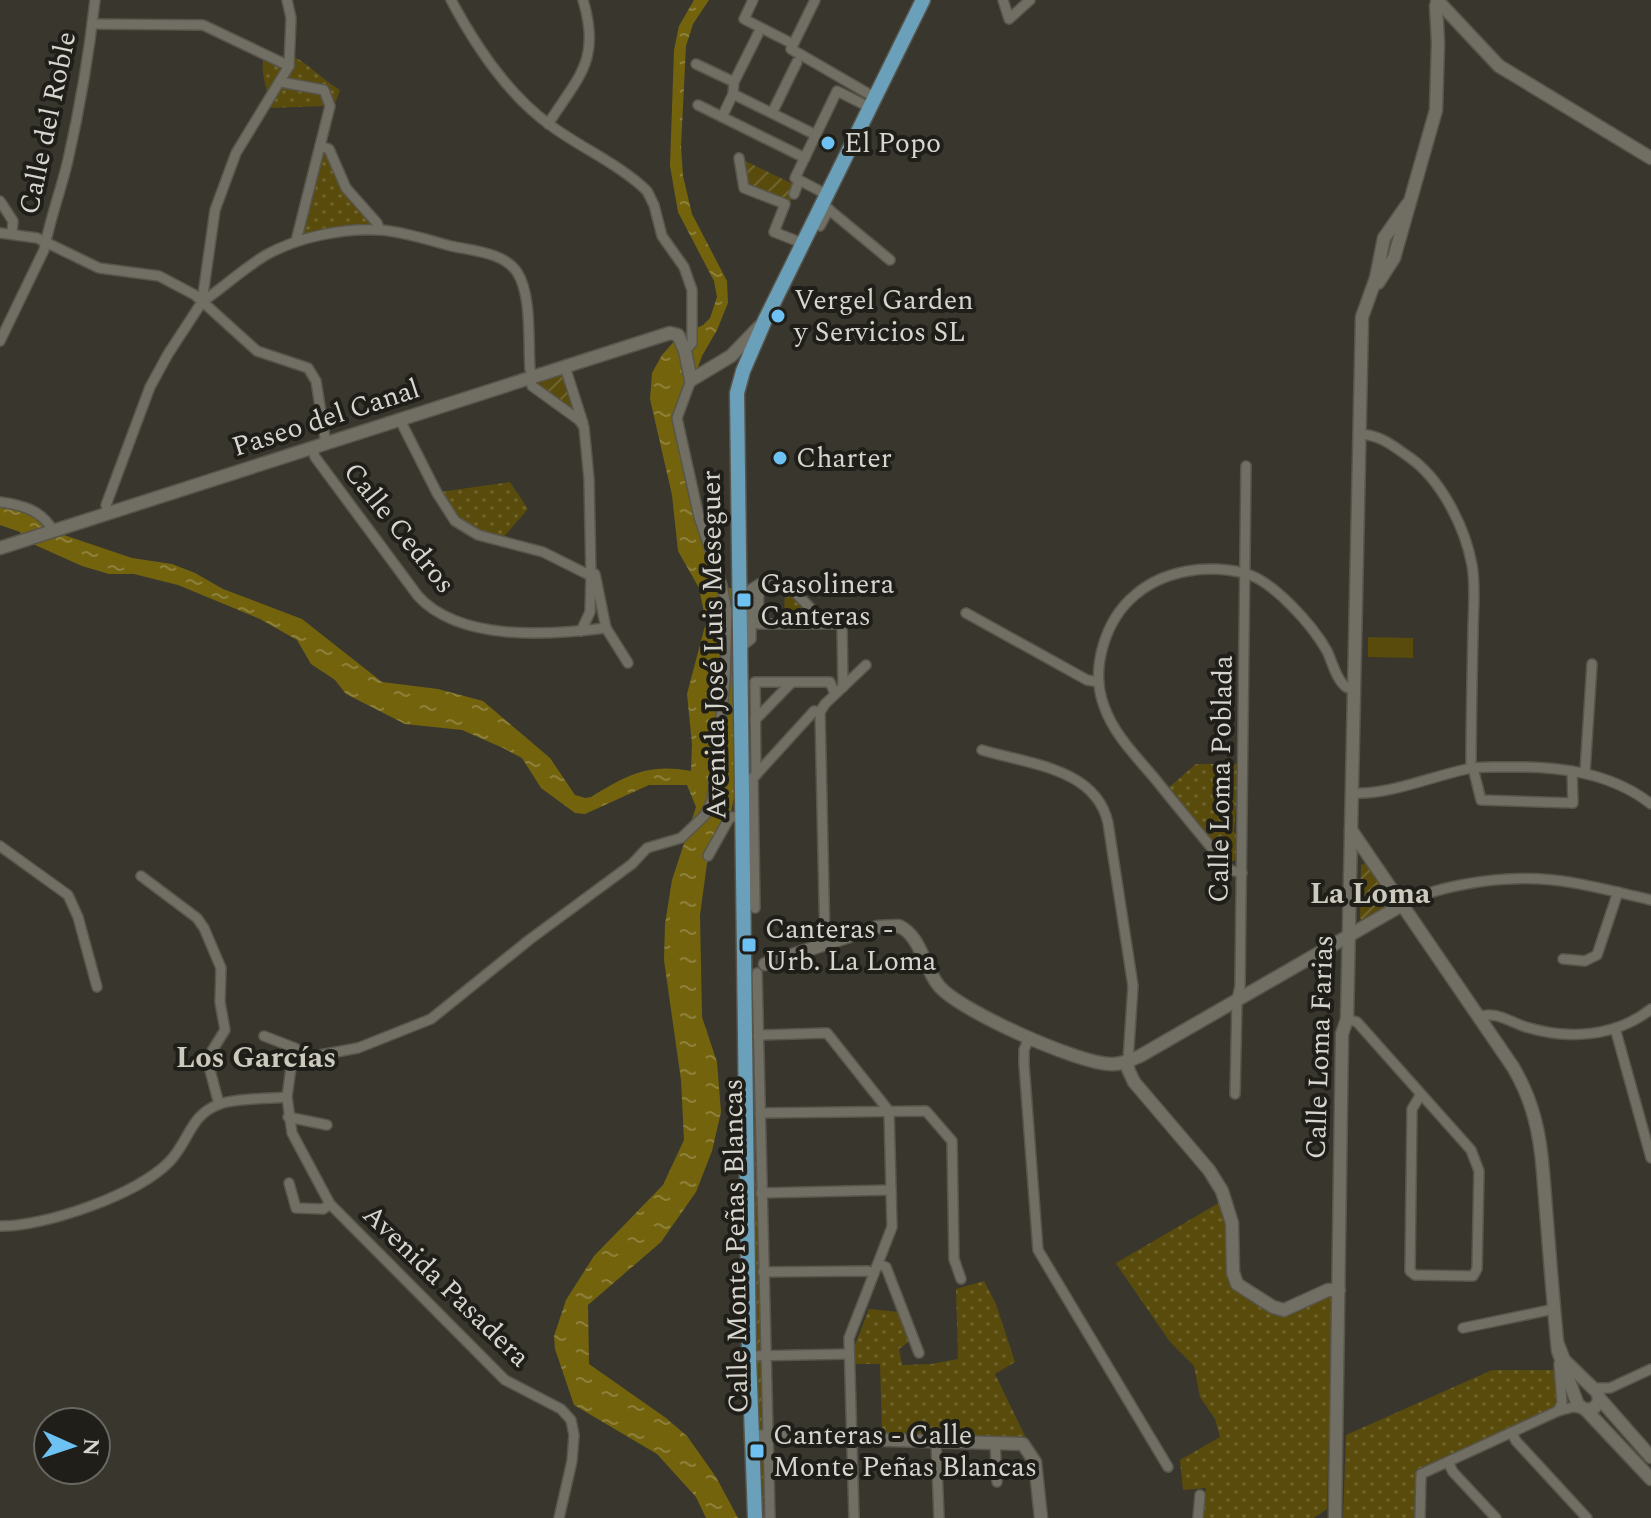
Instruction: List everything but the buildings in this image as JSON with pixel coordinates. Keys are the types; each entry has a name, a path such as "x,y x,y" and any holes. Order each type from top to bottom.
{"main road":[{"name":"Avenida José Luis Meseguer","path":"755,970 743,951 742,817 750,778 739,649 737,393 765,320 922,0"},
{"name":"Calle Monte Peñas Blancas","path":"755,970 749,1356 759,1436 755,1518"}],"street":[{"name":"Calle del Roble","path":"0,341 18,309 46,242 68,161 95,0"},
{"path":"202,302 211,230 220,192 236,153 289,66 291,18 287,0"},
{"path":"264,1036 295,1048 292,1060 348,1050 431,1019 529,940 632,864 647,848 681,838 695,827 712,800 725,681 727,611 722,585 699,517 677,418 691,380 685,351 692,343 692,290 684,267 662,236 652,197 641,185 548,124 527,106 474,42 451,0"},
{"path":"548,124 587,64 592,37 583,0"},
{"path":"753,0 744,19 792,46 872,102"},
{"path":"792,46 815,0"},
{"path":"1003,0 1009,19 1030,0"},
{"path":"1438,1 1499,66 1651,158"},
{"name":"Calle Loma Farias","path":"1335,1518 1342,1034 1347,1019 1362,317 1379,269 1384,238 1407,205 1436,110 1438,1"},
{"path":"92,24 203,25 289,66"},
{"path":"722,117 733,94 734,82 758,34"},
{"path":"772,113 797,62"},
{"path":"696,64 734,82"},
{"path":"281,82 324,90 330,106 296,241"},
{"path":"872,102 837,91 795,178 890,260"},
{"path":"733,94 816,135"},
{"path":"698,105 805,158"},
{"path":"320,146 329,149 346,188 380,230"},
{"path":"739,158 744,188 785,204 774,232 802,243"},
{"path":"0,201 13,221 12,233"},
{"path":"820,226 825,202"},
{"path":"109,513 106,505 150,387 202,302 266,255 296,241 380,230 490,255 508,262 524,288 532,386 579,420 584,427"},
{"path":"0,233 46,242 99,268 159,276 195,295 257,351 304,365 316,381 326,444"},
{"path":"691,380 731,356 765,320"},
{"name":"Paseo del Canal","path":"0,548 667,334 678,335 685,351"},
{"path":"565,367 584,427 591,576 590,612 581,631"},
{"path":"400,420 437,493 455,521 478,535 543,552 591,576"},
{"path":"1360,434 1385,440 1423,467 1452,512 1468,550 1474,585 1472,768 1481,800 1573,803 1572,771"},
{"name":"Calle Cedros","path":"312,448 315,457 418,596 432,609 458,621 488,629 558,633 606,628"},
{"name":"Calle Loma Poblada","path":"1235,1094 1242,873 1246,466"},
{"path":"0,502 35,512 47,521 53,531"},
{"path":"591,547 606,628 628,663"},
{"path":"1242,873 1230,870 1123,741 1103,704 1099,682 1102,652 1118,611 1141,589 1168,575 1210,570 1245,573 1294,607 1318,637 1344,685 1354,688"},
{"path":"755,586 787,584 826,624"},
{"path":"739,649 751,639 755,586"},
{"path":"755,586 758,624 842,624 839,690"},
{"path":"966,613 1086,680 1099,682"},
{"path":"1585,772 1592,664"},
{"path":"825,944 820,712 866,665"},
{"path":"755,908 750,778 755,682 830,682 839,690"},
{"path":"755,720 792,682"},
{"path":"750,778 814,711 820,712"},
{"path":"982,750 1075,778 1090,787 1104,808 1133,986 1129,1073 1209,1170 1222,1191 1232,1223 1233,1272 1237,1284 1273,1307 1284,1310 1328,1290 1339,1290"},
{"path":"1352,793 1370,793 1472,768 1525,766 1585,772 1617,783 1651,804"},
{"path":"1642,797 1651,788"},
{"path":"708,856 730,817 742,817"},
{"path":"1351,830 1520,1079 1536,1117 1542,1151 1557,1347 1563,1366 1562,1403 1558,1411"},
{"path":"0,846 68,895 78,917 97,987"},
{"path":"1350,867 1352,856 1358,852 1370,857"},
{"path":"141,876 197,918 221,968 220,1002 225,1030 207,1059 219,1104"},
{"path":"743,951 749,951 755,970 885,925 904,928 943,990 1028,1040 1101,1063 1128,1061 1402,905 1444,888 1519,877 1555,879 1651,900"},
{"path":"1563,959 1585,961 1597,955 1618,892"},
{"name":"Calle Monte Peñas Blancas","path":"755,970 764,1356 759,1436 770,1518"},
{"path":"1478,1017 1493,1014 1533,1029 1588,1034 1615,1028 1651,1009"},
{"path":"1347,1019 1357,1022 1471,1150 1478,1164 1477,1269 1473,1276 1417,1276 1410,1271 1412,1109 1421,1094"},
{"path":"1615,1028 1651,1158"},
{"path":"758,1035 827,1033 889,1111 892,1227 849,1338 854,1518"},
{"path":"1028,1040 1024,1064 1038,1250 1168,1467"},
{"name":"Avenida Pasadera","path":"292,1060 287,1097 292,1133 330,1204 505,1380 567,1414 574,1435 572,1461 559,1518"},
{"path":"0,1226 60,1217 150,1178 177,1154 194,1120 219,1104 287,1097"},
{"path":"760,1113 926,1111 952,1141 954,1259 961,1279"},
{"path":"288,1117 327,1125"},
{"path":"289,1183 296,1208 323,1209 330,1204"},
{"path":"761,1193 891,1190"},
{"path":"763,1272 868,1271 886,1267 919,1353"},
{"path":"1463,1328 1554,1309"},
{"path":"749,1356 849,1354"},
{"path":"1563,1366 1596,1393 1615,1419 1651,1457"},
{"path":"1563,1366 1581,1405 1651,1479"},
{"path":"1581,1405 1581,1389 1596,1393 1651,1369"},
{"path":"1615,1419 1611,1406 1613,1395 1628,1379"},
{"path":"1420,1518 1421,1474 1558,1411 1581,1405 1597,1407 1596,1393"},
{"path":"1512,1433 1587,1518"},
{"path":"759,1436 1023,1444 1035,1462 1041,1518"},
{"path":"936,1442 939,1518"},
{"path":"995,1443 997,1482"},
{"path":"1448,1462 1453,1472 1496,1518"},
{"path":"1198,1518 1200,1495"}],"shaded area":[{"path":"286,53 340,90 336,101 324,106 269,108 263,60"},
{"path":"320,146 329,149 337,169 380,230 296,241"},
{"path":"739,158 797,186 789,205 744,188"},
{"path":"565,367 584,427 530,378"},
{"path":"510,482 528,509 502,539 462,527 440,492"},
{"path":"785,589 811,616 809,619 784,618"},
{"path":"1368,637 1413,638 1413,658 1368,657"},
{"path":"1196,764 1236,764 1239,768 1234,832 1238,835 1237,856 1234,861 1227,861 1167,789"},
{"path":"1366,863 1391,900 1389,905 1362,921 1361,865"},
{"path":"757,973 770,1518 755,1518 743,974"},
{"path":"1222,1201 1225,1206 1230,1272 1272,1310 1326,1294 1332,1295 1327,1509 1314,1518 1203,1518 1206,1488 1183,1490 1180,1460 1220,1437 1215,1419 1200,1397 1194,1366 1170,1342 1116,1263"},
{"path":"984,1281 996,1304 1015,1362 995,1374 1027,1440 882,1435 880,1364 854,1364 854,1347 869,1309 898,1312 910,1341 899,1349 902,1365 958,1359 956,1289"},
{"path":"1492,1370 1554,1370 1557,1406 1416,1470 1415,1518 1343,1518 1346,1435"}],"water":[{"path":"694,0 709,0 693,24 686,46 681,146 683,176 692,214 727,281 728,303 702,356 680,418 702,515 726,587 733,589 737,783 730,817 708,856 700,915 702,1017 717,1062 721,1112 712,1151 696,1192 661,1242 588,1305 589,1364 687,1436 716,1477 738,1518 706,1518 696,1497 657,1454 574,1405 555,1349 554,1336 566,1300 594,1256 663,1185 684,1140 681,1080 664,960 665,924 672,880 696,807 687,785 649,785 585,814 575,813 541,788 522,758 462,730 405,724 346,694 335,680 311,664 297,640 260,619 178,585 134,574 109,574 82,566 24,540 20,532 0,525 0,502 26,507 52,531 132,558 172,564 223,589 302,619 382,682 438,689 483,701 550,758 575,795 591,797 627,777 650,770 691,771 687,694 706,622 699,588 678,551 672,495 650,399 652,373 662,355 677,338 710,318 717,297 714,281 678,212 670,166 674,50 679,26"}],"place":[{"name":"El Popo","path":"828,143"},
{"name":"Vergel Garden y Servicios SL","path":"778,316"},
{"name":"Charter","path":"780,458"},
{"name":"Gasolinera Canteras","path":"744,600"},
{"name":"Canteras - Urb. La Loma","path":"749,945"},
{"name":"Canteras - Calle Monte Peñas Blancas","path":"757,1451"}],"district":[{"name":"La Loma","path":"1370,894"},
{"name":"Los Garcías","path":"256,1058"}]}
